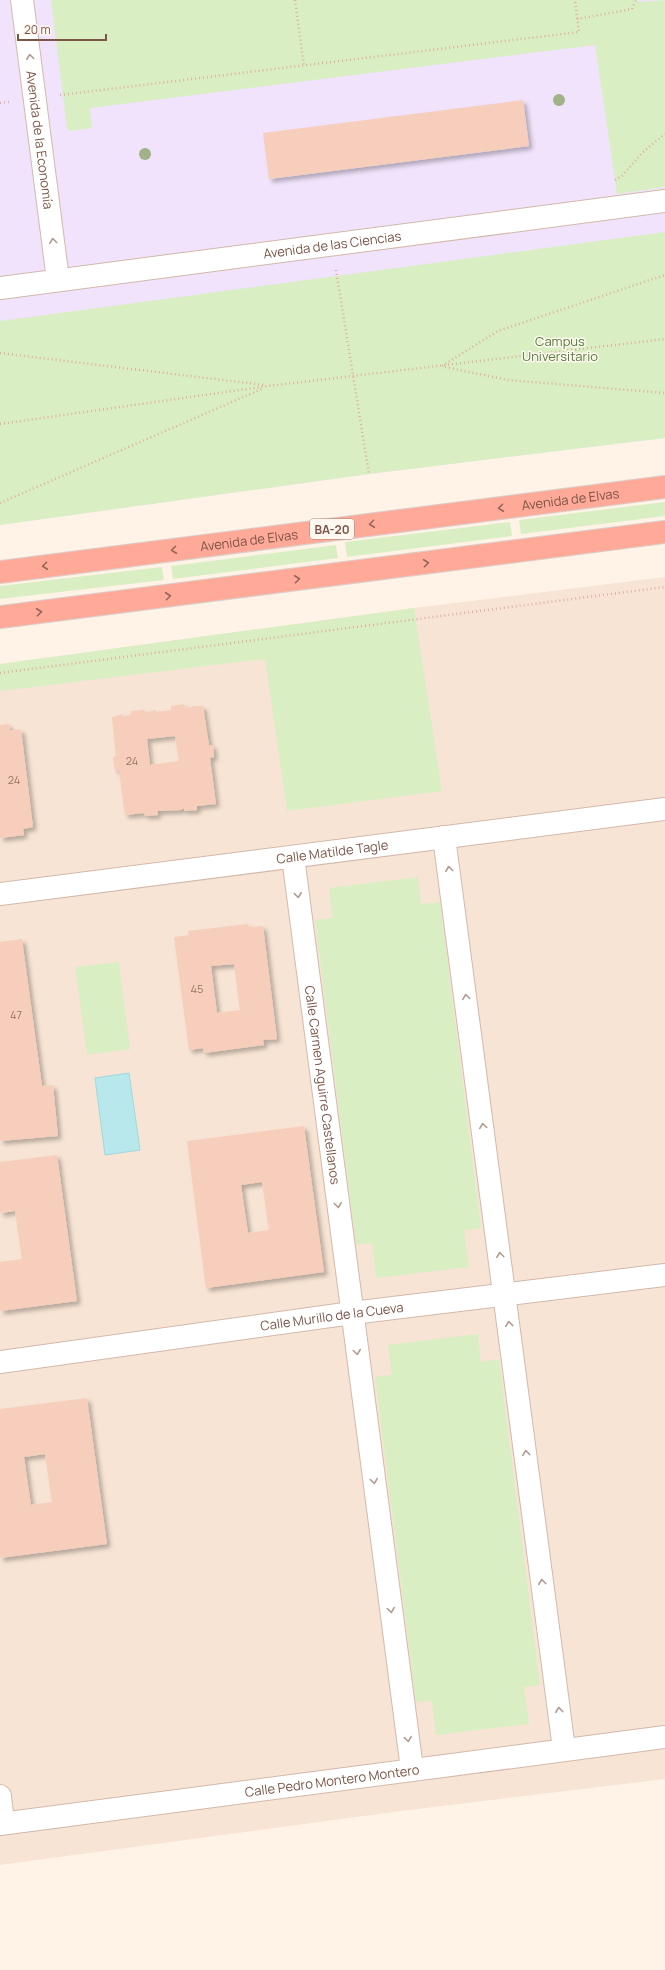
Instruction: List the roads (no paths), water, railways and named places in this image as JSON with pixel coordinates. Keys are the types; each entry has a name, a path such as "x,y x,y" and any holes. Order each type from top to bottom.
{"highway":[{"name":"Avenida de Elvas","path":"0,572 665,487"},
{"path":"0,617 665,532"}],"street":[{"name":"Avenida de la Economía","path":"22,0 58,280"},
{"name":"Avenida de las Ciencias","path":"0,288 665,201"},
{"name":"Calle Matilde Tagle","path":"0,894 665,809"},
{"path":"444,837 564,1749"},
{"name":"Calle Carmen Aguirre Castellanos","path":"292,857 412,1769"},
{"name":"Calle Murillo de la Cueva","path":"0,1362 352,1313 665,1275"},
{"name":"Calle Pedro Montero Montero","path":"2,1823 665,1736"},
{"path":"0,1796 2,1823"}],"water":[{"path":"129,1073 140,1150 105,1155 95,1078"}],"park label":[{"name":"Campus Universitario","path":"560,348"}]}
